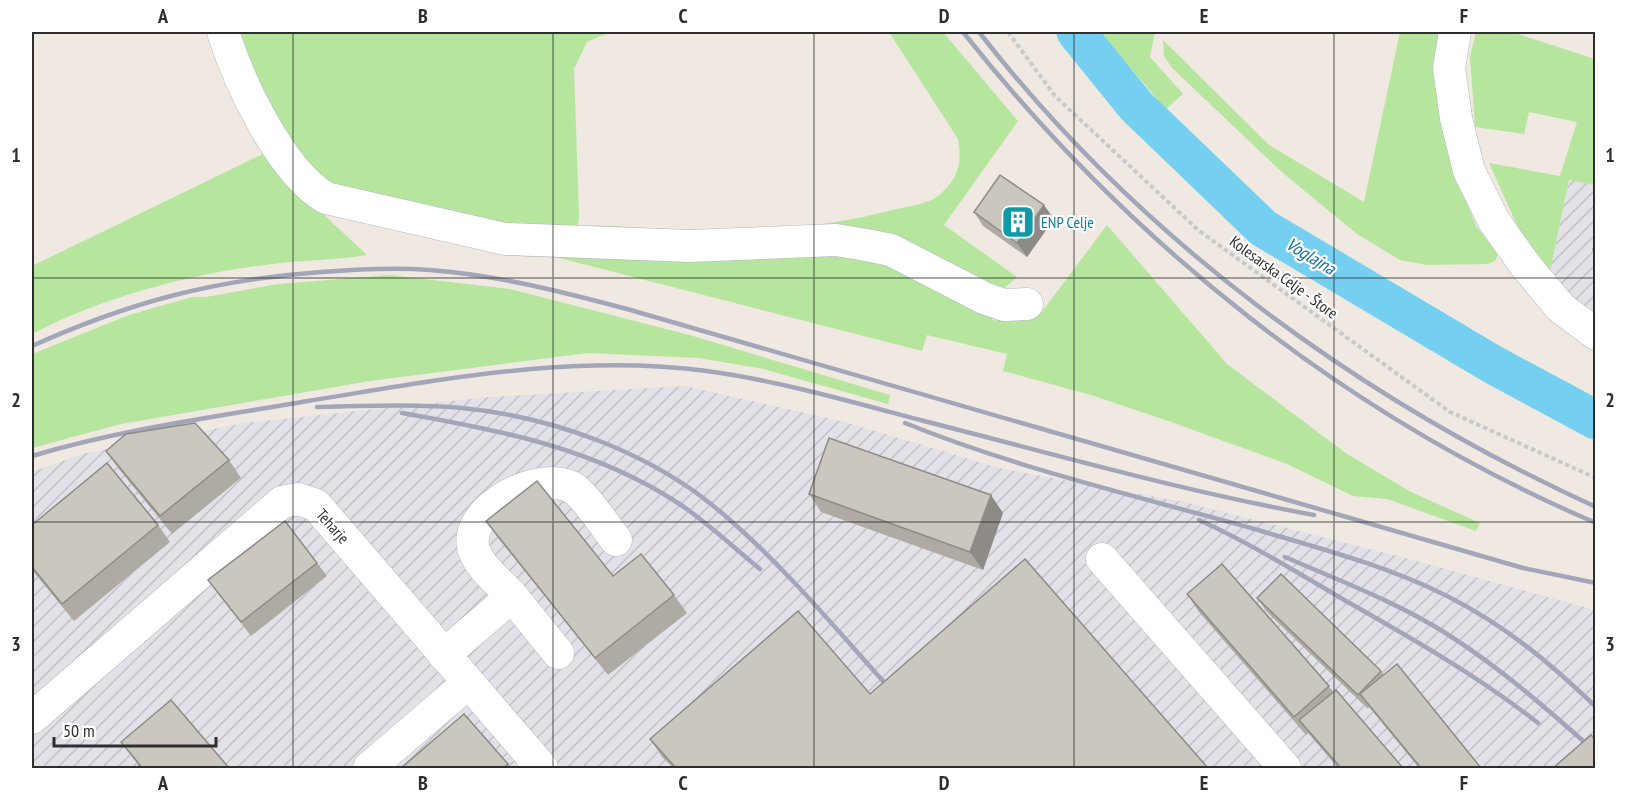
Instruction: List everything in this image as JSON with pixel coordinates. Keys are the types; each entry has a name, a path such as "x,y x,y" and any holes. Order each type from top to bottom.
{"street":[{"path":"223,32 240,81 268,131 309,188 326,198 505,239 690,246 836,240 891,250 1004,306 1027,304"},
{"path":"1455,32 1449,68 1456,118 1469,171 1494,221 1525,265 1561,308 1596,334"},
{"path":"558,653 476,555 473,536 481,515 520,488 551,483 575,489 616,540"},
{"name":"Teharje","path":"32,718 282,502 298,499 316,505 542,768"},
{"path":"1102,559 1285,768"},
{"path":"444,655 512,596"},
{"path":"369,768 468,683"}],"path":[{"name":"Kolesarska Celje - Štore","path":"1008,32 1054,96 1198,230 1450,412 1596,478"}],"shaded area":[{"path":"1569,180 1595,185 1595,317 1573,301 1550,271"},
{"path":"685,386 845,422 1003,469 1184,502 1417,561 1595,610 1595,768 32,768 32,472 82,454 245,423 489,397"}],"green space":[{"path":"227,32 611,32 587,42 574,69 579,216 577,233 564,239 312,181"},
{"path":"889,32 943,32 1018,121 944,225 1017,277 999,293 916,258 592,234 593,225 708,230 783,228 858,218 913,206 935,198 951,183 958,170 960,155 958,139"},
{"path":"1099,32 1155,32 1150,57 1183,94 1166,109"},
{"path":"1400,32 1442,32 1452,164 1476,226 1498,254 1495,261 1488,264 1427,265 1400,260 1357,234 1284,174 1172,68 1164,56 1163,40 1269,145 1364,202"},
{"path":"1476,32 1512,32 1595,59 1595,185 1569,180 1550,271 1521,234 1489,163 1560,176 1577,122 1529,112 1524,134 1475,127 1470,57"},
{"path":"265,153 307,199 367,255 241,268 149,288 89,308 32,334 32,266"},
{"path":"1107,225 1227,364 1347,454 1411,492 1480,523 1476,531 1387,499 1353,496 1287,464 1171,422 1091,395 1003,371 1007,354 927,335 922,351 536,252 884,254 984,306 996,321 1000,311 1041,313"},
{"path":"390,275 510,289 693,336 890,395 888,404 763,369 699,358 588,353 370,381 121,424 32,448 32,354 129,315 192,297 206,297 278,284"}],"building":[{"name":"ENP Celje","path":"1000,175 1044,205 1017,243 974,212"},
{"path":"195,423 229,460 160,516 106,451 126,434"},
{"path":"829,438 991,495 970,552 809,494"},
{"path":"107,463 158,525 62,604 32,567 32,525"},
{"path":"537,481 613,576 641,554 674,595 595,658 486,521"},
{"path":"285,521 317,563 241,622 208,580"},
{"path":"1025,559 1208,768 676,768 650,739 798,611 870,694"},
{"path":"1222,564 1329,686 1294,717 1187,594"},
{"path":"1281,574 1381,671 1358,695 1257,598"},
{"path":"1397,664 1481,768 1421,768 1360,694"},
{"path":"1336,690 1403,768 1341,768 1299,720"},
{"path":"171,700 229,768 136,768 140,765 121,742"},
{"path":"464,714 508,764 503,768 401,768"},
{"path":"1591,735 1596,740 1596,768 1553,768"}],"waterway":[{"name":"Voglajna","path":"1076,32 1136,106 1263,228 1492,364 1596,420"}],"railway":[{"path":"963,32 1028,110 1098,183 1171,252 1249,317 1330,377 1415,431 1504,480 1596,523"},
{"path":"979,32 1042,107 1110,178 1182,245 1258,306 1338,363 1421,416 1507,464 1596,507"},
{"path":"32,346 138,305 208,287 321,272 376,269 455,272 505,280 627,309 1523,568 1596,583"},
{"path":"32,456 100,438 169,424 457,378 557,367 657,366 734,375 789,386 1167,483 1314,515"},
{"path":"317,407 426,406 497,413 567,429 634,456 695,492 746,534 810,600 892,691"},
{"path":"402,413 510,434 613,468 646,484 689,510 760,569"},
{"path":"905,423 1036,468 1306,544 1424,585 1508,632 1544,660 1596,707"},
{"path":"1199,520 1237,538 1420,644 1492,689 1538,723"},
{"path":"1285,557 1347,583 1428,622 1503,674 1591,748"}],"place":[{"name":"ENP Celje","path":"1018,222"}]}
